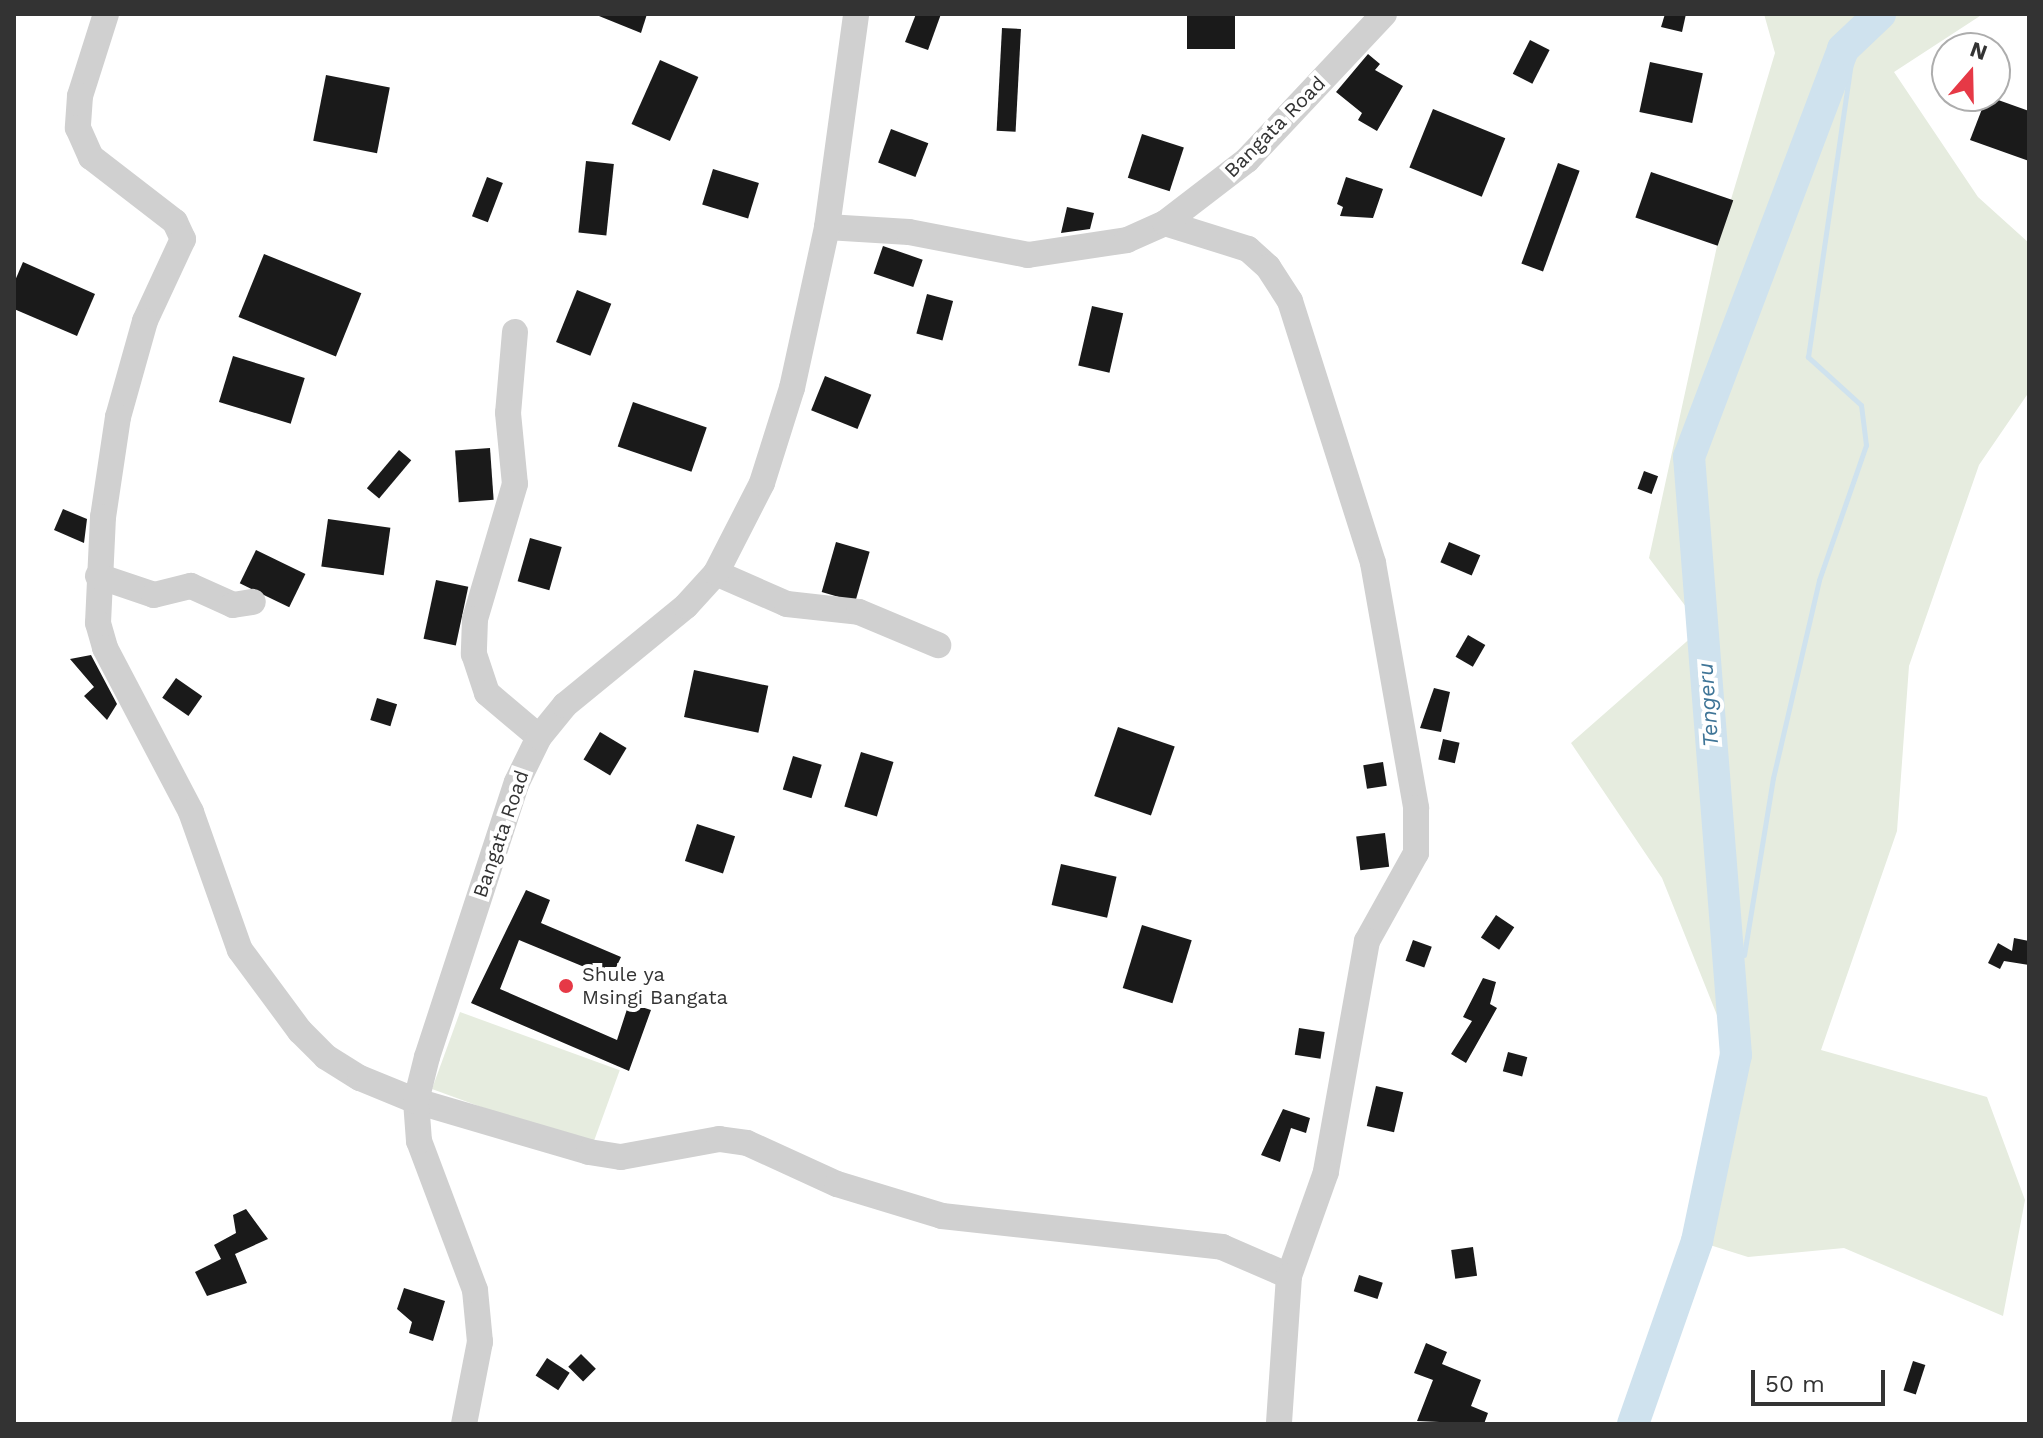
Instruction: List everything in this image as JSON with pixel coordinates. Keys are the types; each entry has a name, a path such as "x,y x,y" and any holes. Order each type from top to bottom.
{"street":[{"path":"106,14 80,96 78,128 91,157 175,222 183,239 130,364 108,468 98,576 105,648 191,812 240,950 326,1057 416,1101 621,1157 719,1139 747,1143 837,1184 928,1213 1022,1229 1222,1247 1289,1276"},
{"name":"Bangata Road","path":"464,1424 480,1342 475,1290 424,1158 416,1101 512,797 539,737 565,705 686,606 716,573 765,471 792,388 827,227 856,14"},
{"name":"Bangata Road","path":"827,227 898,230 1028,255 1104,247 1165,223 1247,160 1384,14"},
{"path":"1165,223 1248,249 1290,301 1373,563 1409,753 1418,845 1367,941 1326,1172 1289,1276 1279,1424"},
{"path":"515,332 508,397 515,484 475,619 474,654 487,693 539,737"},
{"path":"716,573 787,604 859,612 938,645"},
{"path":"98,576 154,595 191,586 233,605 253,602"}],"shaded area":[{"path":"1764,14 1983,14 1955,32 1931,32 1931,48 1894,72 1978,197 2029,243 2029,392 1979,465 1909,666 1897,831 1821,1050 1987,1097 2025,1200 2003,1316 1844,1248 1748,1257 1697,1241 1729,1045 1662,878 1571,743 1702,628 1649,558 1717,246 1775,53"},
{"path":"460,1012 620,1070 592,1147 432,1089"}],"building":[{"path":"594,14 647,14 641,33"},
{"path":"916,14 941,14 928,50 905,42"},
{"path":"1187,14 1235,14 1235,49 1187,49"},
{"path":"1665,14 1686,14 1682,32 1661,27"},
{"path":"1002,28 1021,29 1016,132 997,131"},
{"path":"1530,40 1550,50 1532,84 1513,74"},
{"path":"1368,54 1380,64 1375,70 1403,86 1377,131 1358,120 1362,113 1336,92"},
{"path":"660,60 698,77 670,141 632,124"},
{"path":"1650,62 1703,73 1692,123 1639,112"},
{"path":"326,75 390,87 377,153 313,141"},
{"path":"2011,105 2029,111 2029,161 1970,140 1981,112 2011,112"},
{"path":"1433,109 1505,138 1482,197 1409,167"},
{"path":"891,129 928,143 915,177 878,163"},
{"path":"1142,134 1184,148 1170,191 1128,178"},
{"path":"586,161 614,164 606,236 578,233"},
{"path":"1558,163 1580,171 1543,271 1521,264"},
{"path":"713,169 759,183 748,218 702,204"},
{"path":"1651,172 1733,200 1718,246 1635,217"},
{"path":"487,177 503,183 488,222 472,216"},
{"path":"1346,177 1383,189 1373,218 1340,216 1343,207 1337,204"},
{"path":"1067,207 1094,213 1090,229 1061,233"},
{"path":"883,246 923,260 913,287 874,273"},
{"path":"264,254 361,293 336,356 239,317"},
{"path":"23,262 95,294 77,336 14,309 14,283"},
{"path":"577,290 611,304 590,356 556,342"},
{"path":"927,294 953,301 942,341 916,334"},
{"path":"1092,306 1123,313 1109,373 1078,365"},
{"path":"233,356 305,378 291,424 219,402"},
{"path":"825,376 871,395 857,429 811,410"},
{"path":"633,402 707,427 691,472 618,446"},
{"path":"490,448 494,500 459,502 455,450"},
{"path":"399,450 411,460 379,499 367,488"},
{"path":"1644,471 1658,476 1652,494 1638,489"},
{"path":"63,509 87,519 84,543 54,530"},
{"path":"328,519 390,528 384,575 321,567"},
{"path":"530,538 562,547 549,590 518,581"},
{"path":"836,542 870,552 855,602 822,592"},
{"path":"1449,542 1480,555 1472,576 1440,562"},
{"path":"256,550 305,574 289,607 240,583"},
{"path":"436,580 468,587 456,646 424,639"},
{"path":"1468,635 1485,645 1473,667 1456,657"},
{"path":"91,655 117,704 107,720 84,696 94,687 70,659"},
{"path":"694,670 768,686 758,733 684,717"},
{"path":"176,678 202,696 188,716 162,698"},
{"path":"1434,688 1450,692 1441,732 1420,728"},
{"path":"377,698 397,704 390,726 370,720"},
{"path":"1118,727 1175,747 1151,816 1094,796"},
{"path":"600,732 627,748 610,775 584,759"},
{"path":"1443,739 1460,743 1455,763 1438,759"},
{"path":"861,752 894,762 877,816 844,807"},
{"path":"793,756 822,765 811,798 783,789"},
{"path":"1383,762 1387,786 1367,789 1363,765"},
{"path":"697,824 735,836 723,873 685,861"},
{"path":"1385,833 1389,867 1360,870 1356,837"},
{"path":"1061,864 1117,877 1107,918 1052,905"},
{"path":"526,890 550,900 541,923 621,957 611,978 519,940 500,989 617,1040 629,1003 651,1010 629,1071 471,1003"},
{"path":"1496,915 1514,927 1499,950 1481,937"},
{"path":"1142,925 1192,940 1172,1003 1123,988"},
{"path":"2014,938 2029,941 2029,965 2004,961 2000,969 1988,963 1998,943 2012,951"},
{"path":"1413,940 1432,947 1424,968 1405,961"},
{"path":"1483,978 1496,982 1490,1004 1497,1008 1466,1063 1451,1054 1472,1021 1463,1017"},
{"path":"1299,1028 1325,1032 1320,1059 1295,1055"},
{"path":"1508,1052 1527,1057 1522,1076 1503,1071"},
{"path":"1376,1086 1403,1092 1394,1132 1367,1126"},
{"path":"1283,1109 1310,1118 1306,1133 1291,1128 1280,1162 1261,1155"},
{"path":"246,1209 268,1239 235,1254 247,1283 207,1296 195,1272 221,1259 214,1245 236,1233 233,1215"},
{"path":"1473,1247 1477,1276 1455,1279 1451,1250"},
{"path":"1359,1275 1383,1283 1378,1299 1354,1291"},
{"path":"404,1288 445,1301 433,1341 409,1333 412,1322 397,1309"},
{"path":"1426,1343 1447,1352 1442,1364 1481,1380 1471,1406 1488,1413 1484,1424 1417,1421 1433,1380 1414,1373"},
{"path":"581,1354 596,1369 583,1382 568,1367"},
{"path":"547,1358 570,1373 558,1390 536,1376"},
{"path":"1913,1361 1925,1365 1916,1394 1903,1390"}],"waterway":[{"path":"1744,955 1773,778 1819,580 1866,445 1861,405 1808,357 1858,14"},
{"name":"Tengeru","path":"1633,1424 1697,1241 1736,1055 1689,457 1843,49 1880,14"},
{"path":"1623,1424 1686,1309 1723,1087"}],"place":[{"name":"Shule ya Msingi Bangata","path":"566,986"}]}
